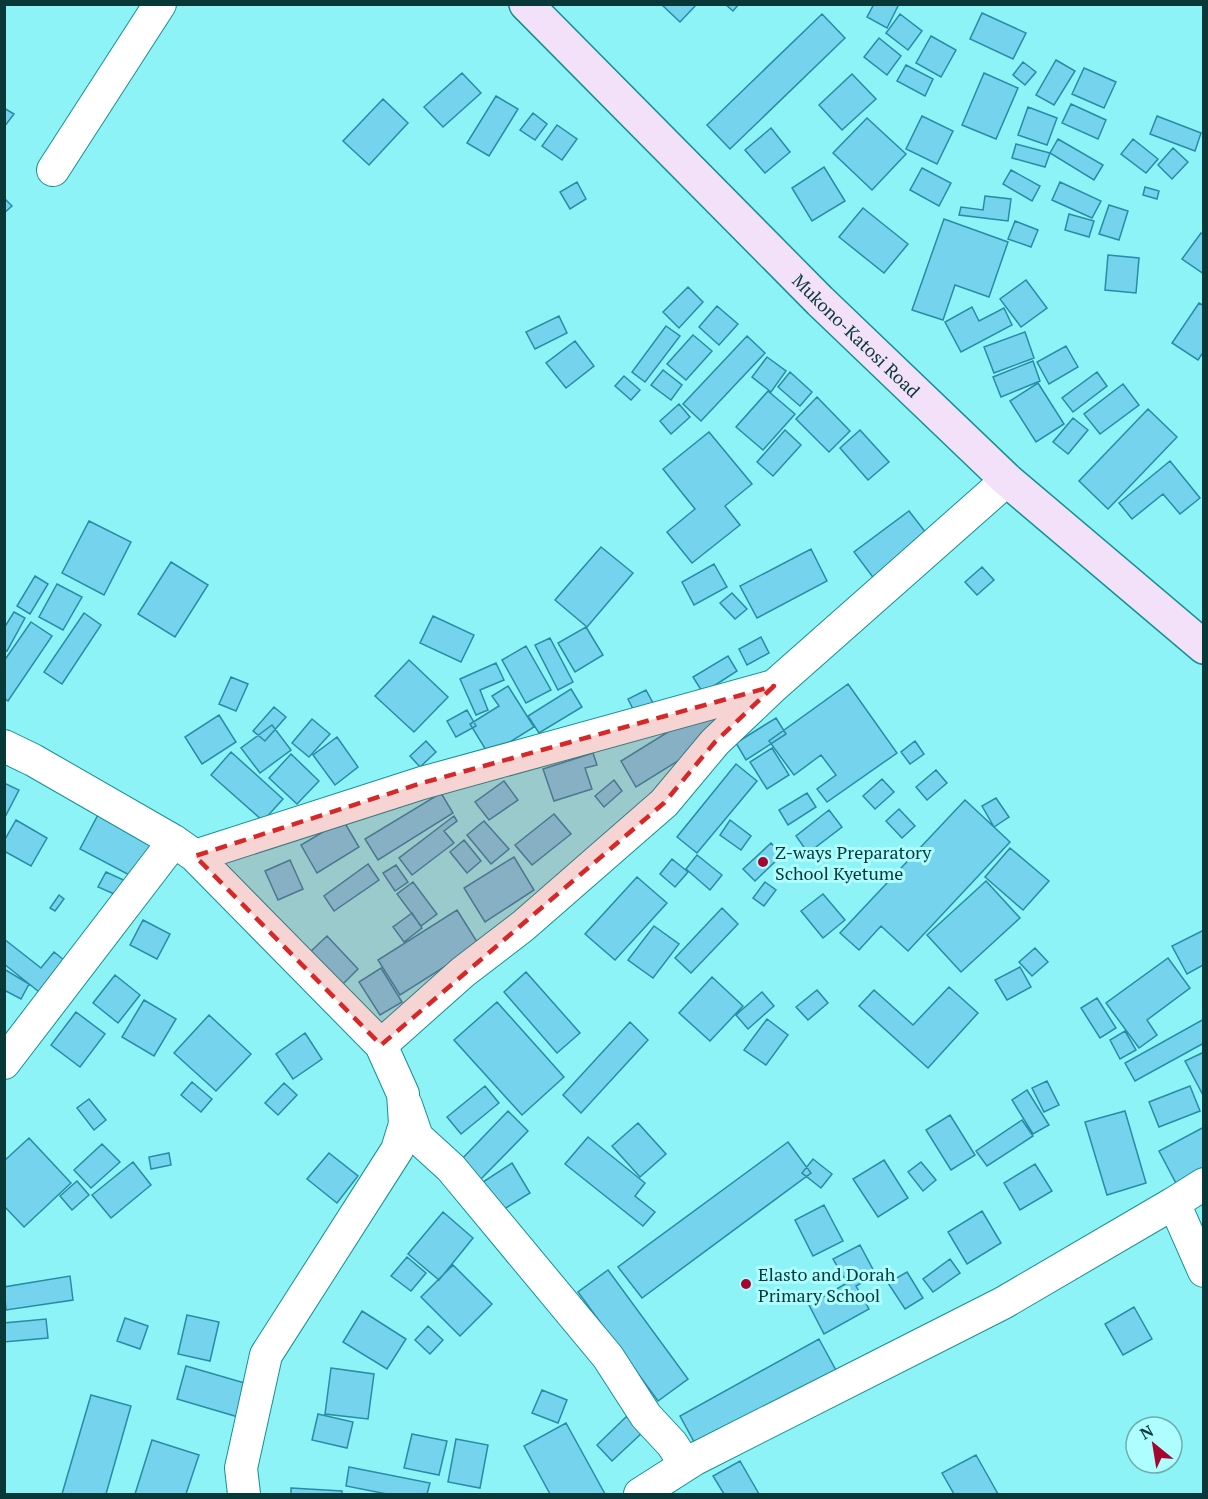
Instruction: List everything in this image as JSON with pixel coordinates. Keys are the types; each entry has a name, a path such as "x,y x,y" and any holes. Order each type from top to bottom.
{"main road":[{"name":"Mukono-Katosi Road","path":"526,4 820,301 1007,480 1203,647"}],"street":[{"path":"53,170 160,4"},
{"path":"381,1045 455,978 523,926 664,803 715,742 774,686 1007,480"},
{"path":"4,1064 185,848 774,686"},
{"path":"4,746 33,760 185,848 381,1045 403,1094 417,1137 451,1168 600,1348 646,1416 672,1444 685,1464"},
{"path":"244,1494 241,1468 266,1355 397,1150 405,1124 403,1094"},
{"path":"640,1494 685,1464 1003,1303 1203,1184"},
{"path":"1174,1203 1203,1270"}],"highlighted area":[{"path":"774,686 715,742 664,803 381,1045 195,856 422,783"}],"building":[{"path":"661,4 697,4 680,22"},
{"path":"725,4 739,4 733,11"},
{"path":"874,4 899,4 887,28 867,17"},
{"path":"982,13 1026,33 1013,59 970,39"},
{"path":"822,14 845,38 730,149 707,125"},
{"path":"900,14 922,31 908,50 886,33"},
{"path":"931,36 956,50 941,77 916,63"},
{"path":"879,38 901,56 887,75 864,57"},
{"path":"1056,60 1075,71 1054,105 1036,95"},
{"path":"1023,62 1036,72 1025,85 1013,75"},
{"path":"906,65 933,79 925,96 897,81"},
{"path":"1084,68 1116,82 1104,108 1072,94"},
{"path":"462,73 481,93 443,127 424,107"},
{"path":"984,73 1018,88 996,139 962,125"},
{"path":"852,74 876,99 842,130 819,105"},
{"path":"496,96 518,109 489,156 467,143"},
{"path":"383,99 408,123 369,165 343,141"},
{"path":"1071,104 1106,120 1098,139 1062,123"},
{"path":"1028,107 1057,118 1047,145 1018,135"},
{"path":"4,108 14,114 4,127"},
{"path":"533,113 547,124 535,140 520,130"},
{"path":"922,116 953,131 937,164 906,149"},
{"path":"1157,116 1201,133 1195,151 1150,134"},
{"path":"867,118 906,154 872,190 833,153"},
{"path":"557,125 577,139 562,160 542,146"},
{"path":"771,128 790,152 765,173 745,150"},
{"path":"1058,139 1103,165 1094,180 1050,153"},
{"path":"1133,139 1158,159 1146,173 1121,154"},
{"path":"1016,144 1050,153 1045,167 1012,158"},
{"path":"1173,148 1188,162 1172,179 1158,165"},
{"path":"824,167 845,201 812,221 792,188"},
{"path":"922,168 951,183 939,206 910,190"},
{"path":"1011,170 1040,186 1032,201 1003,184"},
{"path":"577,182 586,199 570,209 560,192"},
{"path":"1060,182 1101,201 1092,218 1052,200"},
{"path":"1145,187 1159,191 1157,199 1143,195"},
{"path":"985,196 1011,199 1008,221 959,215 961,207 983,210"},
{"path":"4,198 12,206 4,213"},
{"path":"1109,205 1128,211 1119,240 1099,234"},
{"path":"863,208 908,244 884,273 839,237"},
{"path":"1069,214 1094,221 1089,237 1065,230"},
{"path":"944,219 1008,242 989,297 955,285 943,320 912,310"},
{"path":"1015,221 1038,230 1031,247 1008,239"},
{"path":"1201,233 1204,235 1204,274 1182,259"},
{"path":"1108,255 1139,258 1136,293 1105,290"},
{"path":"1026,280 1047,308 1021,327 1000,299"},
{"path":"688,287 703,302 679,328 663,312"},
{"path":"1199,303 1204,306 1204,351 1198,360 1172,343"},
{"path":"717,306 738,324 719,345 699,327"},
{"path":"972,307 979,321 1004,308 1012,325 961,352 945,322"},
{"path":"559,316 567,333 535,349 526,332"},
{"path":"666,326 680,336 645,382 632,372"},
{"path":"1025,332 1034,358 994,373 984,347"},
{"path":"693,335 712,351 686,380 667,364"},
{"path":"747,336 765,353 701,421 683,404"},
{"path":"575,341 594,366 566,388 546,363"},
{"path":"1066,346 1078,367 1049,384 1037,362"},
{"path":"767,357 786,371 771,392 752,377"},
{"path":"1033,361 1040,381 1001,397 993,377"},
{"path":"663,370 682,385 671,400 651,385"},
{"path":"790,372 812,392 800,406 778,387"},
{"path":"1097,372 1107,386 1073,412 1062,398"},
{"path":"624,376 640,390 631,400 615,386"},
{"path":"1038,383 1064,424 1036,442 1010,401"},
{"path":"1123,384 1139,405 1100,434 1084,414"},
{"path":"768,391 795,414 763,450 736,427"},
{"path":"817,397 850,431 829,452 796,419"},
{"path":"679,404 690,417 671,434 660,421"},
{"path":"1148,409 1177,437 1108,509 1079,481"},
{"path":"1073,418 1088,430 1068,454 1053,442"},
{"path":"785,430 801,445 773,476 757,462"},
{"path":"860,430 889,462 868,480 840,448"},
{"path":"709,432 752,484 725,506 740,525 692,563 667,532 695,509 663,469"},
{"path":"1170,461 1200,498 1180,514 1163,494 1132,519 1119,503"},
{"path":"909,511 930,538 875,580 854,552"},
{"path":"89,521 131,542 104,595 62,573"},
{"path":"601,547 633,573 587,627 555,600"},
{"path":"811,549 827,581 757,618 740,586"},
{"path":"171,562 208,585 175,637 138,614"},
{"path":"714,564 727,587 694,605 682,582"},
{"path":"982,567 994,580 977,595 965,582"},
{"path":"35,576 48,584 30,614 17,606"},
{"path":"57,584 82,597 63,630 39,617"},
{"path":"732,593 747,609 735,619 720,603"},
{"path":"14,612 25,618 7,651 4,650 4,628"},
{"path":"84,613 101,625 62,684 44,672"},
{"path":"433,616 474,635 461,662 420,643"},
{"path":"31,622 52,636 8,701 4,698 4,661"},
{"path":"586,627 603,655 575,672 558,643"},
{"path":"761,637 769,653 747,665 739,649"},
{"path":"550,638 573,682 558,690 535,645"},
{"path":"526,646 551,690 526,703 502,660"},
{"path":"728,656 737,671 703,693 693,677"},
{"path":"409,660 448,697 414,732 375,696"},
{"path":"496,663 504,680 480,690 488,710 476,715 460,679"},
{"path":"231,677 248,684 236,711 219,704"},
{"path":"848,684 897,753 827,802 817,789 836,775 821,755 794,775 769,741"},
{"path":"508,686 534,727 489,755 470,724 499,706 492,696"},
{"path":"571,689 582,707 539,733 528,716"},
{"path":"646,690 653,703 635,713 628,699"},
{"path":"710,706 726,731 636,787 621,761"},
{"path":"274,707 286,717 265,741 253,731"},
{"path":"467,710 476,726 456,737 447,721"},
{"path":"219,715 236,742 202,764 185,737"},
{"path":"776,718 786,734 746,760 736,743"},
{"path":"312,719 330,734 309,757 292,743"},
{"path":"272,725 291,750 260,773 241,748"},
{"path":"337,737 358,767 335,785 313,755"},
{"path":"426,741 436,752 420,767 410,756"},
{"path":"915,741 924,754 910,764 901,752"},
{"path":"772,748 789,775 767,789 750,762"},
{"path":"231,752 283,799 263,821 211,775"},
{"path":"593,753 597,765 585,768 592,789 554,801 543,769"},
{"path":"291,754 319,781 297,804 269,778"},
{"path":"736,764 757,781 697,853 677,837"},
{"path":"936,770 947,783 927,800 916,787"},
{"path":"882,779 894,792 875,809 863,796"},
{"path":"614,780 622,791 604,807 595,796"},
{"path":"504,781 518,800 489,820 475,802"},
{"path":"4,783 19,790 4,819"},
{"path":"441,793 453,813 378,860 365,839"},
{"path":"807,793 816,807 788,825 779,810"},
{"path":"996,798 1009,817 994,827 982,806"},
{"path":"965,800 1010,842 908,951 881,926 859,950 840,933"},
{"path":"899,809 915,826 902,838 886,821"},
{"path":"829,810 842,827 808,853 796,836"},
{"path":"100,811 155,840 135,878 80,849"},
{"path":"554,814 571,834 532,865 515,845"},
{"path":"454,816 457,821 444,831 454,843 412,875 399,858"},
{"path":"16,820 47,838 31,866 4,851 4,841"},
{"path":"343,820 359,847 317,873 301,845"},
{"path":"730,820 751,836 741,850 720,835"},
{"path":"484,821 509,849 491,864 467,835"},
{"path":"464,840 481,861 467,873 450,852"},
{"name":"Z-ways Preparatory School Kyetume","path":"771,843 782,855 755,881 743,869"},
{"path":"1010,848 1049,881 1023,910 985,877"},
{"path":"697,855 722,875 710,890 686,869"},
{"path":"514,857 534,890 485,922 464,888"},
{"path":"672,859 688,872 675,887 660,874"},
{"path":"290,860 303,889 278,900 265,871"},
{"path":"368,864 379,880 334,911 324,896"},
{"path":"396,865 408,882 395,891 383,873"},
{"path":"106,872 128,882 121,897 98,887"},
{"path":"637,877 667,903 615,960 585,934"},
{"path":"986,881 1020,918 961,972 927,935"},
{"path":"413,882 437,914 421,926 397,894"},
{"path":"765,882 776,890 764,906 753,898"},
{"path":"823,894 845,920 823,938 801,911"},
{"path":"59,895 64,899 55,911 50,908"},
{"path":"722,908 738,924 691,973 675,958"},
{"path":"457,910 479,945 400,995 378,960"},
{"path":"412,913 422,928 404,942 393,927"},
{"path":"143,920 170,934 157,959 130,945"},
{"path":"654,926 679,944 653,978 628,960"},
{"path":"1204,930 1204,967 1203,965 1187,974 1172,946"},
{"path":"327,936 358,969 340,987 308,954"},
{"path":"4,939 41,968 54,952 69,964 43,995 4,964"},
{"path":"1035,948 1048,962 1032,976 1019,962"},
{"path":"1168,958 1190,988 1147,1020 1157,1035 1139,1048 1106,1003"},
{"path":"1020,967 1031,987 1007,1000 995,980"},
{"path":"381,968 402,1002 380,1015 359,982"},
{"path":"4,969 29,984 21,999 4,990"},
{"path":"526,972 580,1033 557,1053 504,992"},
{"path":"115,975 140,995 118,1023 93,1003"},
{"path":"712,977 743,1006 710,1041 679,1013"},
{"path":"949,987 978,1013 928,1068 859,1006 874,990 913,1025"},
{"path":"817,990 828,1003 808,1020 796,1007"},
{"path":"762,992 774,1006 748,1029 736,1015"},
{"path":"1097,998 1116,1028 1100,1038 1081,1008"},
{"path":"144,1000 176,1019 154,1056 122,1037"},
{"path":"497,1002 564,1077 522,1115 454,1040"},
{"path":"76,1012 105,1034 80,1067 51,1045"},
{"path":"209,1015 251,1054 216,1091 174,1053"},
{"path":"767,1019 788,1035 766,1065 744,1050"},
{"path":"1204,1019 1204,1043 1135,1081 1125,1063"},
{"path":"630,1022 648,1040 581,1113 563,1095"},
{"path":"1125,1031 1136,1050 1120,1059 1110,1040"},
{"path":"305,1033 322,1059 293,1079 276,1054"},
{"path":"1202,1053 1204,1055 1204,1097 1185,1061"},
{"path":"1047,1081 1059,1105 1044,1112 1032,1088"},
{"path":"192,1082 212,1099 201,1112 181,1095"},
{"path":"284,1083 297,1095 278,1115 265,1103"},
{"path":"485,1086 499,1103 461,1134 447,1117"},
{"path":"1190,1086 1200,1111 1159,1127 1149,1102"},
{"path":"1027,1090 1049,1125 1033,1134 1012,1100"},
{"path":"89,1099 106,1120 94,1130 77,1108"},
{"path":"508,1111 528,1131 480,1180 460,1161"},
{"path":"1125,1111 1146,1183 1107,1195 1085,1122"},
{"path":"950,1115 975,1155 951,1170 926,1130"},
{"path":"1022,1120 1033,1136 987,1166 976,1151"},
{"path":"638,1123 666,1154 640,1177 612,1146"},
{"path":"1204,1127 1204,1173 1178,1187 1159,1151"},
{"path":"588,1137 645,1183 635,1196 655,1212 643,1226 565,1164"},
{"path":"29,1138 71,1183 24,1227 4,1206 4,1161"},
{"path":"788,1142 811,1173 642,1298 618,1267"},
{"path":"102,1144 120,1162 91,1188 74,1170"},
{"path":"169,1153 171,1165 151,1169 149,1157"},
{"path":"329,1153 358,1176 337,1203 307,1179"},
{"path":"813,1159 832,1174 821,1188 802,1173"},
{"path":"884,1160 908,1198 878,1217 853,1179"},
{"path":"133,1162 151,1185 111,1218 92,1195"},
{"path":"921,1162 936,1180 923,1191 908,1172"},
{"path":"512,1163 530,1193 501,1211 483,1182"},
{"path":"1035,1164 1052,1191 1020,1210 1004,1183"},
{"path":"77,1181 89,1195 72,1210 60,1196"},
{"path":"824,1205 843,1241 813,1256 795,1220"},
{"path":"982,1211 1001,1243 967,1264 948,1232"},
{"path":"443,1212 473,1238 439,1280 408,1254"},
{"path":"860,1245 876,1275 856,1286 869,1309 824,1334 809,1305 847,1283 833,1259"},
{"path":"407,1257 426,1273 411,1291 391,1276"},
{"path":"950,1259 960,1273 933,1292 923,1279"},
{"path":"453,1265 492,1304 460,1336 421,1297"},
{"path":"608,1270 688,1379 658,1401 578,1292"},
{"path":"907,1272 923,1298 905,1309 888,1283"},
{"path":"70,1276 73,1300 6,1310 4,1287"},
{"path":"1134,1307 1152,1339 1123,1355 1105,1324"},
{"path":"362,1311 406,1339 387,1369 343,1342"},
{"path":"187,1315 219,1322 210,1361 178,1354"},
{"path":"125,1318 148,1326 140,1349 117,1341"},
{"path":"46,1319 48,1338 4,1342 4,1323"},
{"path":"428,1326 443,1340 430,1354 415,1340"},
{"path":"819,1339 838,1374 699,1451 680,1416"},
{"path":"186,1366 255,1386 245,1419 177,1399"},
{"path":"331,1368 374,1374 368,1419 325,1414"},
{"path":"542,1390 567,1400 558,1423 532,1413"},
{"path":"91,1395 131,1406 106,1494 62,1494"},
{"path":"318,1414 353,1422 347,1448 312,1440"},
{"path":"627,1416 643,1432 612,1461 597,1445"},
{"path":"566,1423 605,1494 550,1494 524,1446"},
{"path":"412,1434 447,1441 439,1475 404,1468"},
{"path":"456,1439 488,1445 480,1488 448,1482"},
{"path":"152,1440 199,1455 186,1494 135,1494"},
{"path":"976,1455 998,1494 954,1494 942,1473"},
{"path":"740,1461 759,1494 724,1494 713,1476"},
{"path":"349,1467 430,1483 427,1494 387,1494 346,1486"},
{"path":"291,1488 342,1491 342,1494 291,1494"}],"place":[{"name":"Z-ways Preparatory School Kyetume","path":"763,862"},
{"name":"Elasto and Dorah Primary School","path":"746,1284"}]}
